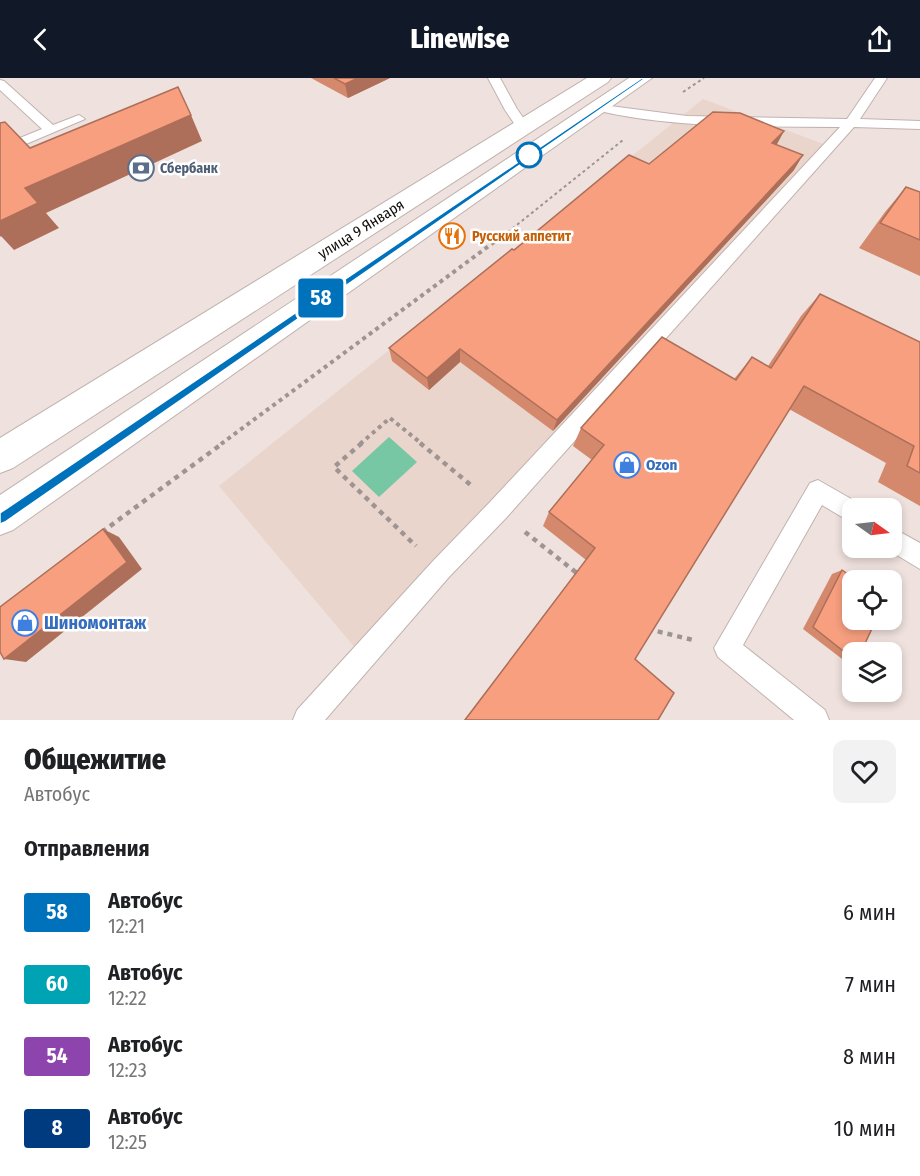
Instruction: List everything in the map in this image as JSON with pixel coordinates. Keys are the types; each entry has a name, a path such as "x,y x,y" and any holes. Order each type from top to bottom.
{"main road":[{"name":"улица 9 Января","path":"0,457 601,78"},
{"path":"0,517 642,78"}],"lane":[{"path":"494,78 511,110 523,126"},
{"path":"308,720 441,569 498,510 852,122 881,78"},
{"path":"0,84 51,130"},
{"path":"599,107 651,117 730,122 852,122 920,125"},
{"path":"0,151 79,119"},
{"path":"815,720 727,648 818,490 842,506"},
{"path":"902,545 920,557"}],"path":[{"path":"96,536 530,216 651,117 704,78"},
{"path":"398,530 334,467 390,418 459,474"},
{"path":"498,510 587,581"},
{"path":"641,623 650,630 727,648"}],"shaded area":[{"path":"703,99 826,145 356,649 219,486"}],"green space":[{"path":"389,437 417,462 379,497 352,471"}],"building":[{"path":"334,78 358,78 345,84"},
{"path":"178,87 191,115 25,188 38,203 0,221 0,123 5,122 30,148"},
{"path":"713,112 740,113 784,131 772,143 803,155 557,420 460,349 427,378 389,348 512,249 514,250 629,155 649,164"},
{"path":"906,187 920,192 920,240 880,223"},
{"path":"820,294 920,342 920,473 907,466 914,446 804,386 635,659 674,693 658,720 465,720 595,548 549,512 604,445 581,428 662,337 736,380 752,357 771,368"},
{"path":"103,529 127,562 4,659 0,652 0,607"},
{"path":"842,570 842,630 871,630 866,642 842,642 842,650 813,627"}],"bus line":[{"name":"58","path":"0,517 642,78"}],"place":[{"name":"Сбербанк","path":"141,168"},
{"name":"Русский аппетит","path":"452,236"},
{"name":"Ozon","path":"627,465"},
{"name":"Шиномонтаж","path":"25,623"}]}
